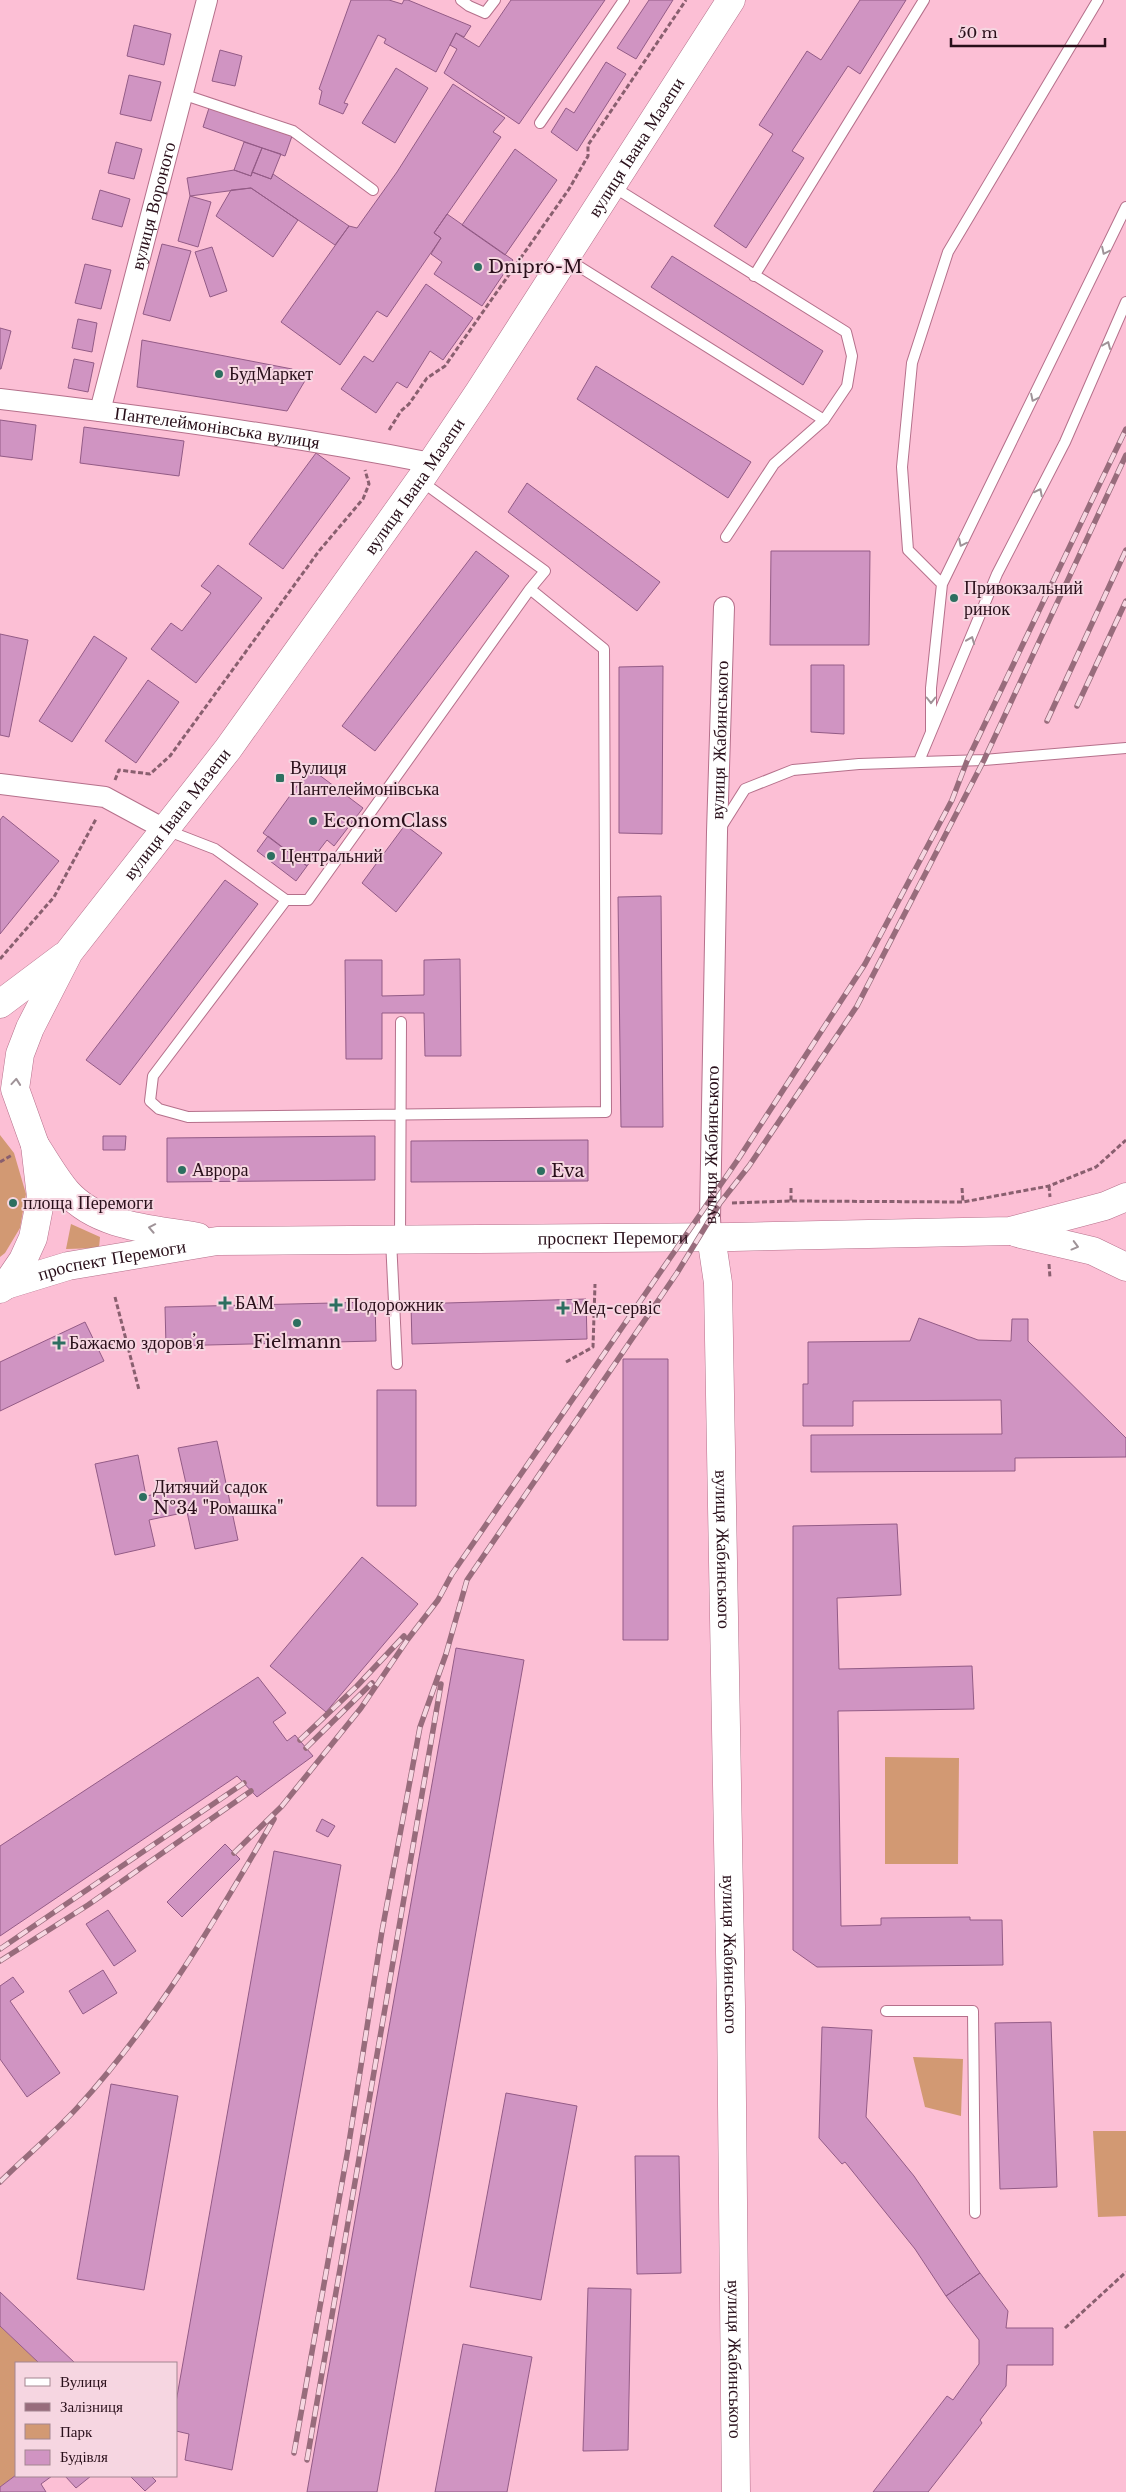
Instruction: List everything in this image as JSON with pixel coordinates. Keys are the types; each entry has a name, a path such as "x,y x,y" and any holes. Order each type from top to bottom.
{"main road":[{"name":"вулиця Івана Мазепи","path":"24,1149 15,1089 20,1054 30,1028 69,952 228,749 426,472 731,0"},
{"name":"вулиця Івана Мазепи","path":"0,1004 69,952"},
{"path":"0,1106 24,1149 41,1197 33,1238 23,1260 3,1287"},
{"name":"проспект Перемоги","path":"24,1149 87,1209 113,1221 217,1241"},
{"name":"проспект Перемоги","path":"3,1287 68,1266 217,1241 1010,1231 1069,1216 1126,1197"},
{"name":"проспект Перемоги","path":"1010,1231 1093,1251 1126,1267"},
{"name":"вулиця Жабинського","path":"712,1236 718,1282 736,2492"}],"street":[{"name":"вулиця Вороного","path":"100,411 207,0"},
{"name":"Пантелеймонівська вулиця","path":"0,400 100,411 360,449 426,472"},
{"name":"вулиця Жабинського","path":"712,1236 710,1218 717,832 724,607"},
{"path":"0,784 105,797 166,830"}],"lane":[{"path":"461,0 485,13 495,0"},
{"path":"540,124 624,0"},
{"path":"754,276 924,0"},
{"path":"942,584 908,550 902,467 912,363 948,252 1098,0"},
{"path":"182,94 294,131 373,190"},
{"path":"611,186 846,332 852,356 847,386 824,420 774,464 726,537"},
{"path":"931,732 931,688 942,584 1126,207"},
{"path":"564,258 824,420"},
{"path":"919,761 998,574 1065,442 1126,302"},
{"path":"166,830 215,849 286,900 308,900 530,589 545,571 426,472"},
{"path":"286,900 153,1076 150,1101 159,1109 188,1117 606,1112 604,649 530,589"},
{"path":"717,832 746,789 793,770 859,764 984,760 1126,748"},
{"path":"397,1364 395,1238 400,1114 401,1022"},
{"path":"886,2011 973,2011 975,2213"}],"path":[{"path":"390,430 400,411 409,404 427,378 445,366 569,189 588,156 588,145 686,0"},
{"path":"113,783 119,770 150,774 170,756 319,551 363,499 369,484 364,468"},
{"path":"0,959 54,897 96,819"},
{"path":"732,1203 791,1200 963,1202 1049,1186 1096,1167 1126,1140"},
{"path":"0,1162 24,1149"},
{"path":"791,1188 791,1200"},
{"path":"962,1188 963,1202"},
{"path":"566,1362 593,1347 595,1284"},
{"path":"116,1297 139,1390"},
{"path":"1065,2328 1126,2272"}],"green space":[{"name":"площа Перемоги","path":"0,1135 14,1153 26,1194 20,1228 5,1253 0,1257"},
{"path":"71,1224 100,1237 99,1248 66,1249"},
{"path":"885,1757 959,1758 958,1864 885,1864"},
{"path":"913,2057 963,2059 961,2116 925,2107"},
{"path":"1093,2131 1126,2131 1126,2216 1098,2217"},
{"path":"0,2326 38,2362 15,2362 15,2476 0,2487"}],"building":[{"path":"351,0 389,0 402,4 404,0 408,0 471,26 464,37 456,33 436,72 384,43 386,39 378,35 344,103 348,104 343,114 319,104 322,91 319,89"},
{"path":"511,0 605,0 519,124 444,73 457,49 450,45 456,33 479,47"},
{"path":"649,0 673,0 636,59 617,48"},
{"path":"860,0 906,0 860,74 848,66 792,151 804,158 746,248 714,226 773,134 759,125 807,51 821,60"},
{"path":"134,25 171,34 164,65 127,56"},
{"path":"220,50 242,56 235,86 212,81"},
{"path":"606,62 626,74 577,151 551,132 566,108 574,113"},
{"path":"396,68 428,88 395,143 362,123"},
{"path":"129,75 161,82 151,121 120,114"},
{"path":"453,84 505,118 493,132 501,137 434,233 441,238 387,317 377,311 340,365 281,322 349,226 357,228 397,172"},
{"path":"209,108 292,136 285,156 203,127"},
{"path":"116,142 142,149 134,179 108,173"},
{"path":"244,142 262,148 251,176 234,170"},
{"path":"262,148 281,154 271,179 252,172"},
{"path":"515,149 557,180 505,255 462,225"},
{"path":"234,170 251,176 252,172 271,179 273,174 349,226 335,245 251,188 190,196 187,178"},
{"path":"251,188 298,220 273,257 216,216 231,190"},
{"path":"100,190 130,199 122,227 92,219"},
{"path":"190,196 211,202 198,247 178,241"},
{"path":"447,214 513,260 482,306 434,274 442,262 431,254 441,238 434,233"},
{"path":"162,244 191,251 170,321 143,314"},
{"path":"212,247 227,291 210,297 195,252"},
{"path":"672,256 823,351 803,385 651,287"},
{"path":"85,264 111,270 101,309 75,303"},
{"name":"БудМаркет","path":"426,284 473,318 443,360 430,351 407,388 397,382 376,413 341,389 364,356 373,362"},
{"path":"78,319 97,323 92,352 72,348"},
{"path":"0,328 11,331 1,369 0,369"},
{"name":"БудМаркет","path":"142,340 292,369 306,379 287,411 137,387"},
{"path":"74,359 94,363 88,392 68,388"},
{"path":"596,366 751,462 728,498 577,399"},
{"path":"0,420 36,425 32,460 0,456"},
{"path":"84,427 184,441 179,476 80,463"},
{"path":"316,453 350,478 283,569 249,544"},
{"path":"527,483 660,582 637,611 508,512"},
{"path":"476,551 509,576 375,751 342,726"},
{"path":"771,551 870,551 869,645 770,645"},
{"path":"218,565 262,598 196,683 151,649 171,623 182,631 211,593 201,586"},
{"path":"0,634 28,640 9,737 0,735"},
{"path":"94,636 127,658 72,742 39,721"},
{"path":"811,665 844,665 844,734 811,732"},
{"path":"663,666 662,834 619,833 619,667"},
{"path":"148,680 179,702 136,763 105,741"},
{"name":"EconomClass","path":"310,768 363,808 334,846 327,840 307,866 263,833"},
{"path":"3,816 59,861 0,934 0,820"},
{"path":"405,825 442,853 396,912 362,883"},
{"path":"268,836 307,866 296,881 257,851"},
{"path":"225,880 258,904 120,1085 86,1060"},
{"path":"661,896 663,1127 621,1127 618,897"},
{"path":"460,959 461,1056 425,1056 424,1013 382,1013 382,1059 346,1059 345,960 382,960 382,996 424,995 424,960"},
{"path":"103,1136 126,1136 125,1150 103,1150"},
{"path":"375,1136 375,1180 167,1182 167,1138"},
{"path":"588,1140 588,1181 411,1182 411,1141"},
{"path":"586,1299 587,1339 412,1344 411,1304"},
{"path":"375,1302 376,1341 166,1346 165,1307"},
{"path":"919,1318 978,1340 1011,1341 1012,1319 1028,1319 1028,1341 1126,1438 1126,1457 1015,1458 1015,1471 811,1472 811,1435 1002,1434 1001,1400 853,1401 853,1426 803,1426 803,1384 808,1384 808,1342 910,1341"},
{"path":"85,1322 104,1361 0,1411 0,1362"},
{"path":"623,1359 668,1359 668,1640 623,1640"},
{"path":"377,1390 416,1390 416,1506 377,1506"},
{"path":"217,1441 238,1540 195,1549 187,1512 149,1520 155,1546 115,1555 95,1464 138,1455 146,1496 187,1488 178,1448"},
{"path":"897,1524 901,1595 837,1598 839,1669 972,1666 974,1709 838,1711 841,1926 881,1925 881,1918 970,1917 970,1920 1002,1920 1003,1965 817,1967 793,1950 793,1526"},
{"path":"362,1557 418,1604 326,1712 270,1666"},
{"path":"456,1648 524,1660 377,2492 307,2492"},
{"path":"258,1677 286,1713 273,1722 287,1741 295,1735 313,1756 257,1797 237,1776 0,1936 0,1846"},
{"path":"322,1819 335,1826 328,1837 316,1831"},
{"path":"225,1844 240,1859 182,1917 167,1902"},
{"path":"274,1851 341,1865 232,2470 185,2460 189,2434 178,2431 178,2391"},
{"path":"108,1910 136,1951 114,1966 86,1924"},
{"path":"103,1970 117,1993 83,2014 69,1991"},
{"path":"13,1977 24,1992 10,2001 60,2073 27,2097 0,2059 0,1986"},
{"path":"1051,2022 1057,2187 1000,2189 995,2023"},
{"path":"822,2027 872,2030 866,2117 914,2176 980,2273 946,2296 915,2249 845,2162 842,2164 819,2138"},
{"path":"111,2084 178,2096 144,2290 77,2279"},
{"path":"506,2093 577,2106 541,2300 470,2287"},
{"path":"635,2156 679,2156 681,2273 637,2274"},
{"path":"980,2273 1008,2311 1006,2328 1053,2328 1053,2365 1007,2365 1006,2386 980,2420 982,2423 928,2492 873,2492 947,2396 953,2400 979,2364 979,2340 946,2296"},
{"path":"588,2288 631,2289 628,2450 583,2451"},
{"path":"0,2292 74,2362 38,2362 0,2326"},
{"path":"463,2344 532,2357 507,2492 435,2492"},
{"path":"15,2476 51,2477 41,2484 46,2492 0,2492 0,2487"},
{"path":"66,2477 90,2477 76,2488"},
{"path":"131,2477 152,2477 156,2481 145,2491"}],"railway":[{"path":"234,1853 282,1806 361,1708 408,1639 438,1600 452,1574 739,1158 865,964 952,800 967,761 1126,429"},
{"path":"294,2453 348,2149 382,1931 420,1727 446,1654 467,1580 677,1273 720,1203 749,1166 857,1006 984,760 1126,455"},
{"path":"1047,721 1126,550"},
{"path":"1077,706 1126,601"},
{"path":"300,1740 357,1686 404,1636"},
{"path":"306,1748 372,1683"},
{"path":"307,2460 441,1684"},
{"path":"0,1949 244,1783"},
{"path":"0,1961 88,1905 251,1791"},
{"path":"0,2182 77,2108 133,2041 207,1932 274,1819"}],"place":[{"name":"Dnipro-M","path":"478,267"},
{"name":"БудМаркет","path":"219,374"},
{"name":"Привокзальний ринок","path":"954,598"},
{"name":"Вулиця Пантелеймонівська","path":"280,778"},
{"name":"EconomClass","path":"313,821"},
{"name":"Центральний","path":"271,856"},
{"name":"Аврора","path":"182,1170"},
{"name":"Eva","path":"541,1171"},
{"name":"площа Перемоги","path":"13,1203"},
{"name":"БАМ","path":"225,1303"},
{"name":"Подорожник","path":"336,1305"},
{"name":"Мед-сервіс","path":"563,1308"},
{"name":"Fielmann","path":"297,1323"},
{"name":"Бажаємо здоровʼя","path":"59,1343"},
{"name":"Дитячий садок №34 \"Ромашка\"","path":"143,1497"}]}
